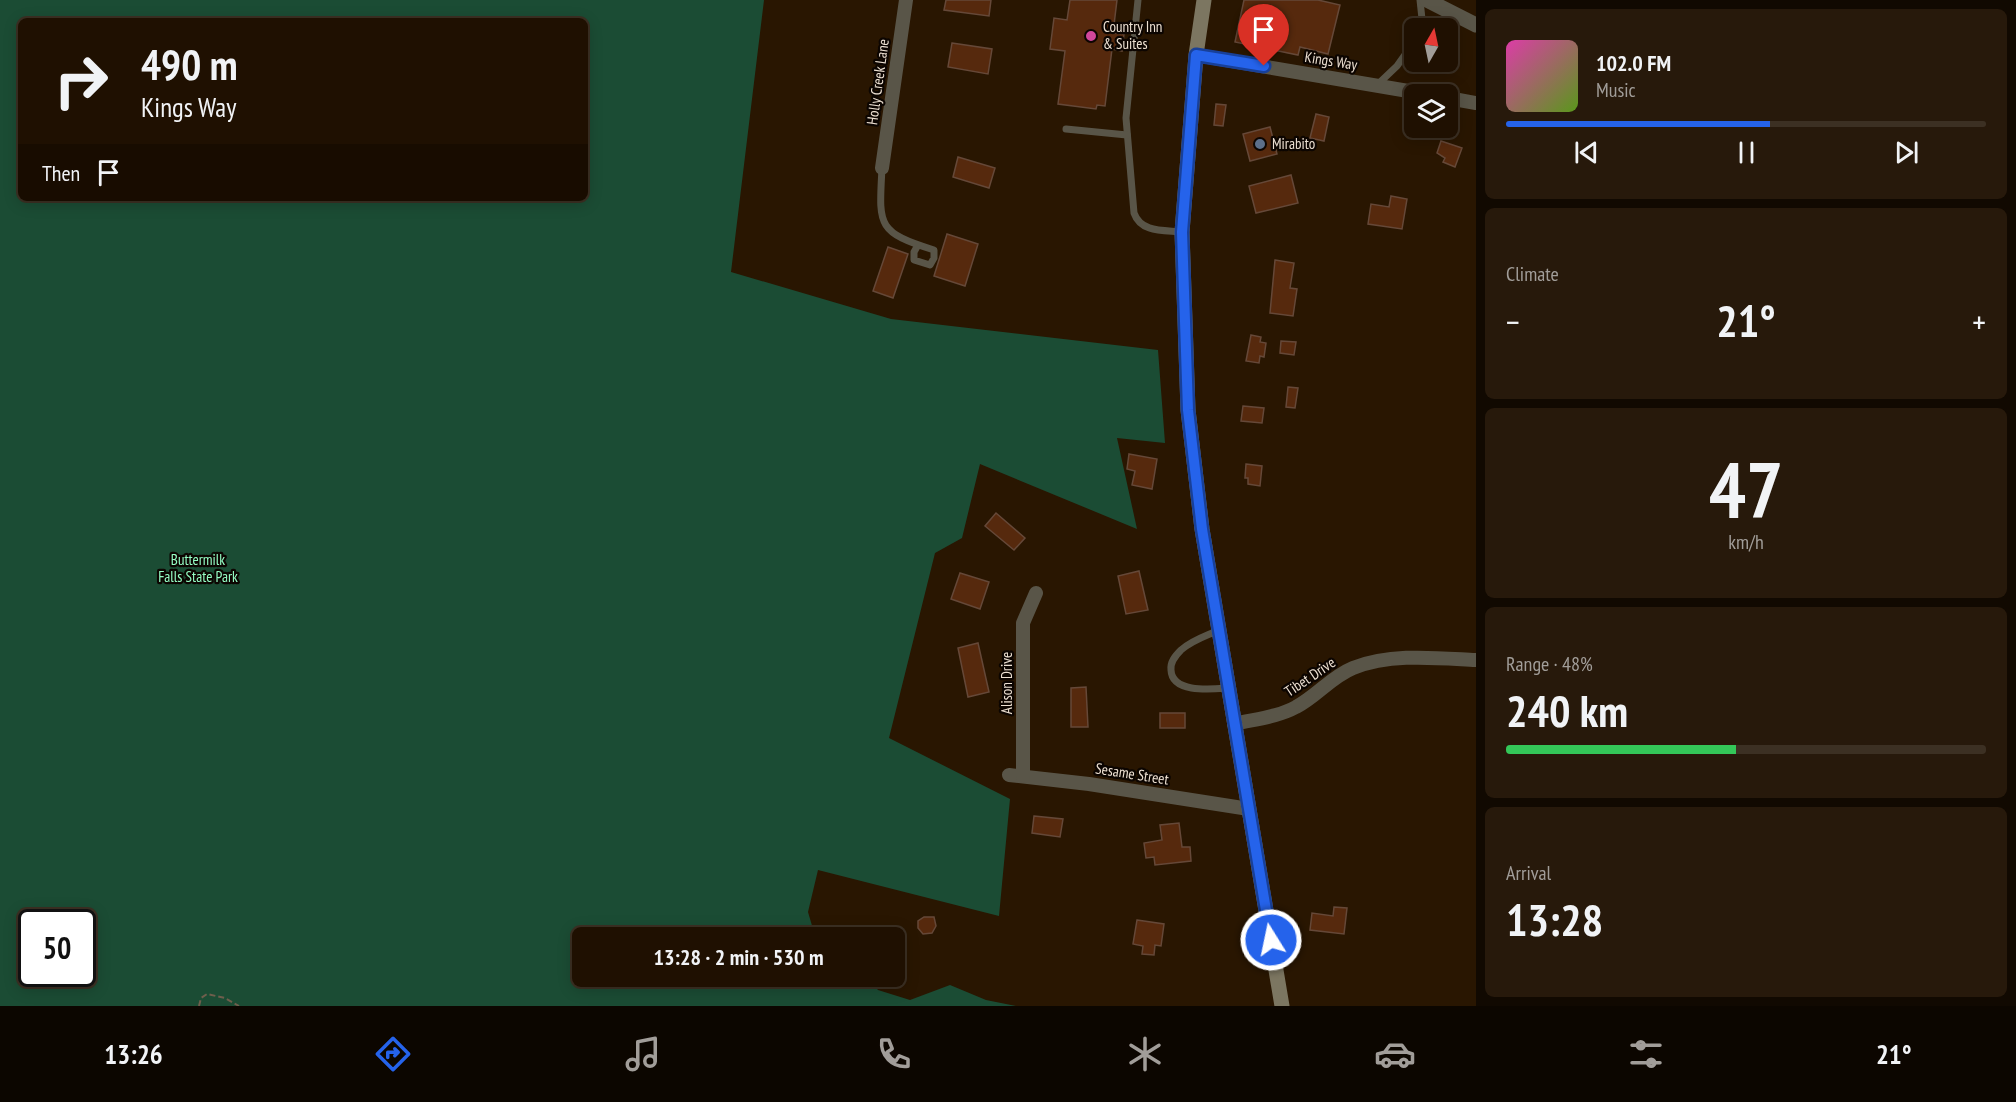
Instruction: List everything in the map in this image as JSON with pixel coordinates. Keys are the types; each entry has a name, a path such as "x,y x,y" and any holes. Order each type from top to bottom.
{"main road":[{"path":"1203,0 1196,55 1182,232 1188,410 1202,529 1282,1006"}],"street":[{"name":"Holly Creek Lane","path":"882,168 906,0"},
{"path":"1427,0 1476,25"},
{"name":"Kings Way","path":"1196,55 1404,90"},
{"path":"1458,100 1476,103"},
{"name":"Alison Drive","path":"1016,776 1023,623 1036,593"},
{"name":"Tibet Drive","path":"1234,724 1289,711 1306,701 1335,677 1369,663 1428,658 1476,660"},
{"name":"Sesame Street","path":"1016,776 1089,784 1249,809"}],"lane":[{"path":"1138,0 1126,113 1136,218 1146,227 1182,232"},
{"path":"1420,0 1422,18"},
{"path":"1377,85 1404,56"},
{"path":"1066,129 1127,135"},
{"path":"882,168 880,208 886,228 899,238 918,245"},
{"path":"1219,630 1191,642 1181,650 1173,660 1172,677 1178,683 1190,688 1206,690 1229,688"}],"path":[{"path":"199,1006 201,998 207,994 225,998 239,1006"}],"green space":[{"name":"Buttermilk Falls State Park","path":"0,0 764,0 731,272 891,319 1158,350 1165,443 1117,438 1137,529 980,464 962,538 935,553 889,738 1010,799 999,916 818,870 808,912 812,927 572,927 572,987 875,987 878,990 910,1000 950,985 986,1000 1016,1006 0,1006"}],"building":[{"path":"946,0 991,0 989,16 944,10"},
{"path":"1070,0 1117,0 1113,33 1124,34 1122,51 1112,49 1105,106 1097,105 1096,109 1058,104 1065,51 1050,49 1054,18 1067,20"},
{"path":"1244,0 1318,0 1340,5 1328,54 1300,47 1298,55 1235,42"},
{"path":"952,43 992,49 988,74 948,67"},
{"path":"1216,104 1226,105 1223,126 1214,125"},
{"path":"1316,114 1329,117 1324,141 1310,138"},
{"name":"Mirabito","path":"1270,127 1277,154 1250,161 1243,134"},
{"path":"1441,141 1462,148 1455,167 1443,162 1445,158 1437,153"},
{"path":"958,157 995,168 989,188 953,177"},
{"path":"1291,175 1298,203 1256,213 1249,186"},
{"path":"1391,196 1407,199 1402,229 1368,224 1371,204 1389,207"},
{"path":"947,234 978,244 965,286 934,276"},
{"path":"888,247 908,254 893,298 873,291"},
{"path":"1275,260 1294,263 1290,288 1297,289 1293,316 1270,313"},
{"path":"1251,335 1261,337 1260,342 1266,343 1264,357 1260,356 1259,363 1246,361"},
{"path":"1281,341 1296,342 1294,355 1280,353"},
{"path":"1288,387 1298,388 1295,408 1286,407"},
{"path":"1243,406 1264,408 1262,423 1241,421"},
{"path":"1129,454 1157,459 1152,489 1132,485 1135,471 1127,469"},
{"path":"1246,464 1262,466 1260,486 1248,484 1248,478 1245,478"},
{"path":"996,513 1025,538 1014,550 985,526"},
{"path":"1139,571 1148,610 1126,614 1118,576"},
{"path":"960,573 989,582 980,609 951,599"},
{"path":"978,643 989,692 968,697 958,648"},
{"path":"1086,687 1088,727 1071,727 1071,688"},
{"path":"1160,713 1185,713 1185,728 1160,728"},
{"path":"1034,816 1063,819 1060,837 1032,833"},
{"path":"1179,823 1182,847 1190,847 1191,861 1155,865 1154,857 1146,858 1144,843 1162,840 1160,825"},
{"path":"1334,907 1347,908 1344,934 1310,930 1312,913 1333,916"},
{"path":"924,917 934,917 936,926 932,933 923,934 918,928 918,921"},
{"path":"1137,920 1164,924 1161,946 1155,945 1154,955 1142,954 1143,946 1133,944"}],"place":[{"name":"Country Inn & Suites","path":"1091,36"},
{"name":"Mirabito","path":"1260,144"}],"route":[{"path":"1264,66 1196,55 1182,232 1188,410 1193,458 1202,529 1271,940"}]}
